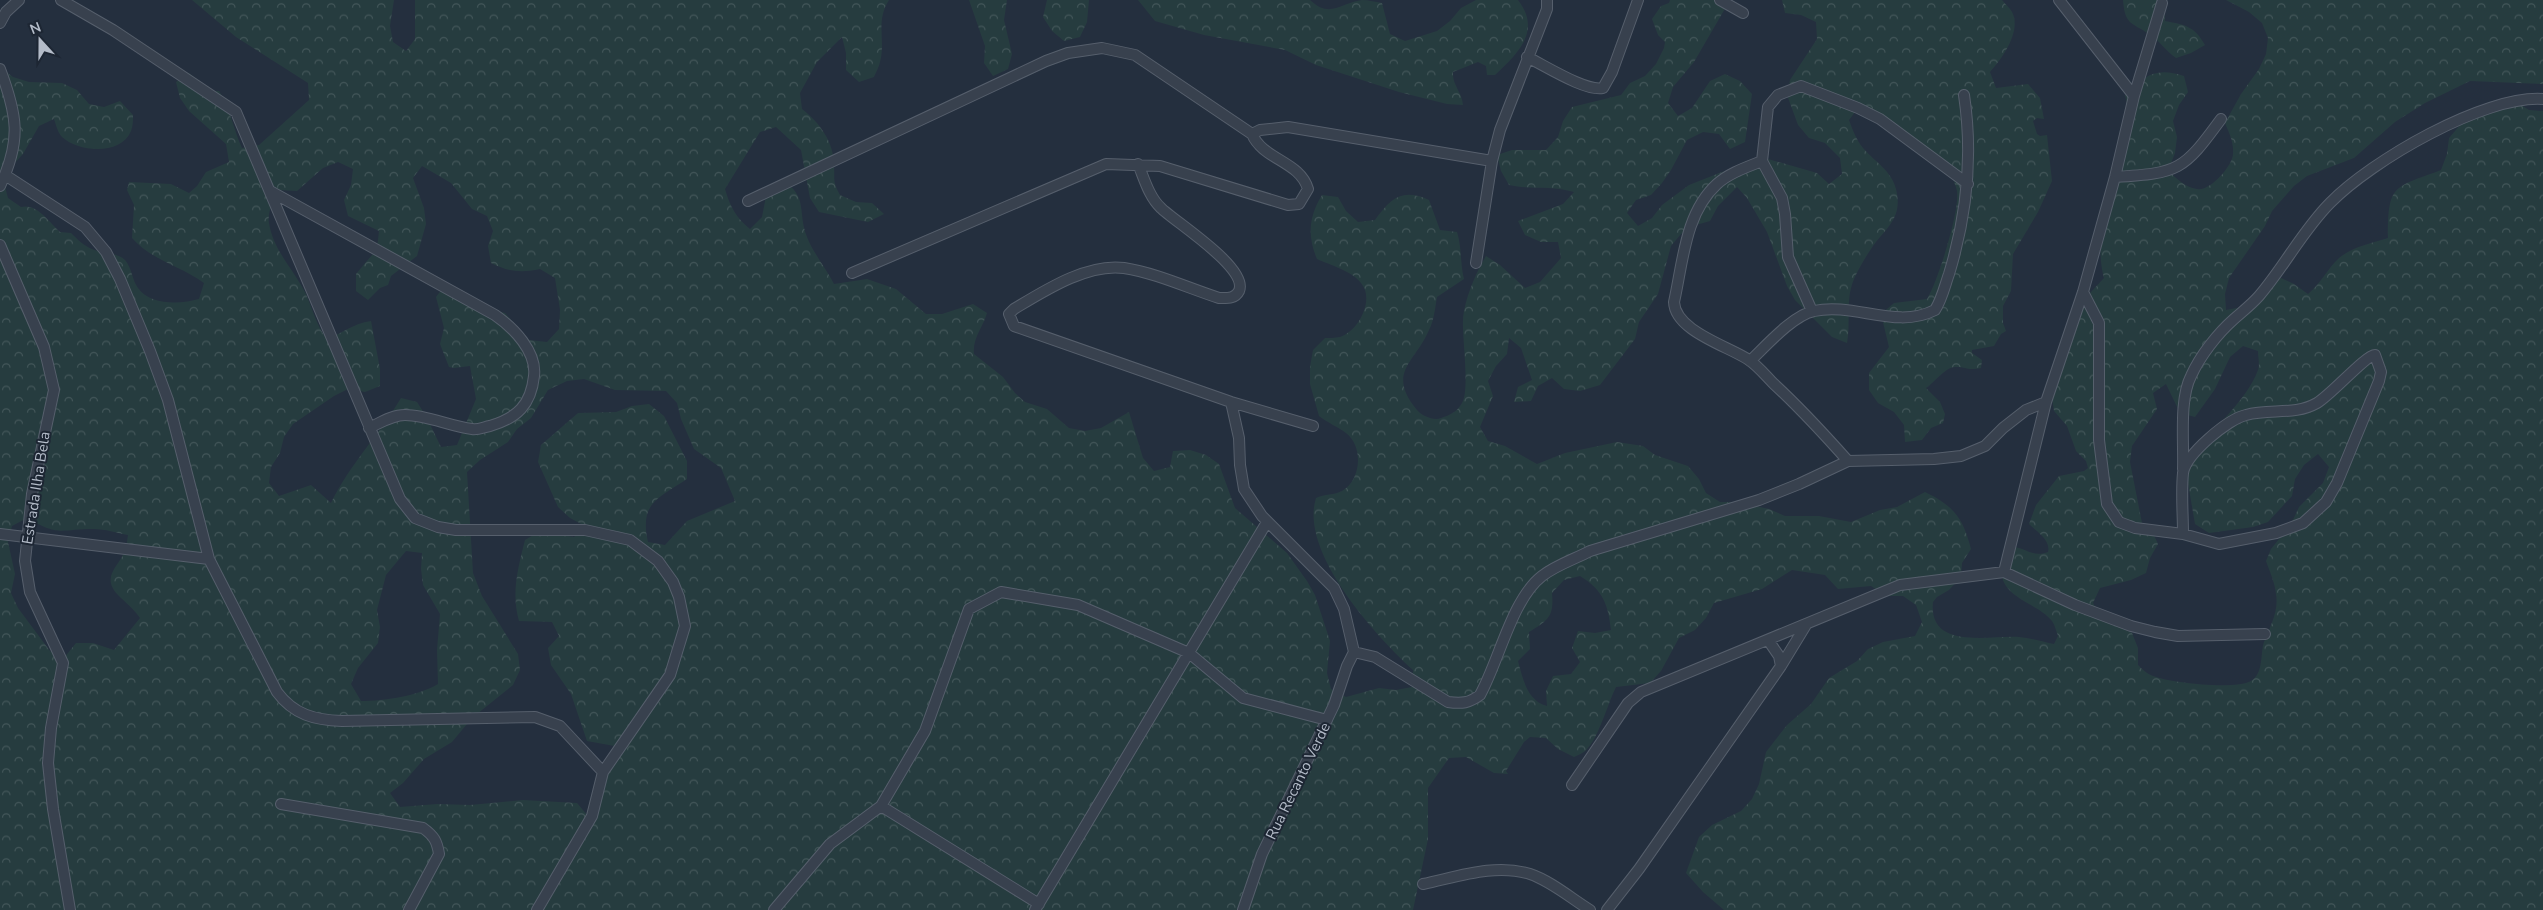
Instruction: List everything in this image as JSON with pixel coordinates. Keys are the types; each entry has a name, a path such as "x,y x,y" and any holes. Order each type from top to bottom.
{"street":[{"path":"0,23 6,12 19,0"},
{"path":"60,0 113,30 234,109 400,499 415,518 428,524 456,530 585,530 610,535 630,540 646,551 658,562 673,582 679,597 685,626 670,675 603,772 592,816 537,910"},
{"path":"1476,263 1492,161 1500,130 1546,9 1547,0"},
{"path":"1527,57 1582,84 1596,89 1603,88 1612,72 1638,0"},
{"path":"1720,0 1743,13"},
{"path":"2059,0 2134,96"},
{"path":"2004,572 2046,402 2083,292 2115,177 2134,96 2162,4"},
{"path":"748,200 1068,52 1102,48 1135,55 1252,134 1262,148 1301,174 1308,189 1299,204 1288,205 1160,166 1106,164 1078,174 852,273"},
{"path":"0,69 13,104 16,127 5,175 0,186"},
{"path":"1812,311 1788,257 1786,214 1782,198 1762,161 1768,107 1778,95 1801,86 1858,108 1880,119 1968,184"},
{"path":"1750,361 1783,329 1812,311 1830,310 1909,318 1919,317 1935,310 1958,243 1968,184 1969,148 1964,95"},
{"path":"2183,534 2185,397 2190,377 2212,344 2234,319 2250,307 2272,281 2330,203 2383,162 2445,125 2501,103 2530,98 2543,99"},
{"path":"2115,177 2164,172 2186,162 2195,155 2222,119"},
{"path":"1252,134 1260,130 1288,127 1492,161"},
{"path":"1762,161 1718,182 1704,198 1689,232 1674,302 1679,318 1690,328 1750,361 1804,412 1848,461"},
{"path":"1138,164 1152,196 1160,208 1198,236 1237,274 1240,285 1237,295 1232,298 1219,298 1140,272 1122,268 1102,269 1086,273 1024,303 1011,311 1011,322 1017,328 1231,402 1313,426"},
{"path":"5,175 85,227 106,252 147,343 168,400 209,559 277,692 285,703 297,712 320,720 342,721 476,716 540,718 560,726 603,772"},
{"path":"270,191 495,315 520,337 534,362 533,388 530,399 524,408 503,422 475,430 422,417 404,415 387,419 369,428"},
{"name":"Estrada Ilha Bela","path":"0,246 44,347 54,390 34,485 26,537 26,577 30,592 63,663 51,728 48,762 53,809 70,910"},
{"path":"2083,292 2099,323 2099,440 2107,504 2119,522 2135,528 2183,534 2219,544 2276,533 2303,523 2326,502 2344,468 2379,381 2381,372 2375,355 2368,357 2337,388 2312,406 2299,410 2245,415 2222,427 2202,444 2183,470"},
{"path":"1231,402 1239,438 1240,465 1244,489 1267,522 1334,588 1344,608 1354,652 1375,657 1448,702 1460,704 1471,701 1480,694 1488,681 1519,605 1529,589 1542,575 1590,551 1758,500 1800,484 1848,461 1934,460 1962,456 1985,446 2003,428 2026,410 2046,402"},
{"path":"880,806 1037,907 1267,522"},
{"path":"0,534 209,559"},
{"path":"1572,785 1635,696 1900,585 2004,572 2075,605 2131,626 2155,632 2178,636 2265,634"},
{"path":"774,910 830,844 880,806 925,731 968,609 1001,592 1078,605 1189,653 1243,698 1327,720"},
{"path":"1607,910 1639,869 1781,666 1806,625"},
{"path":"1768,640 1778,656 1781,666"},
{"name":"Rua Recanto Verde","path":"1243,910 1262,854 1327,720 1354,652"},
{"path":"282,804 423,828 430,833 438,844 439,854 409,910"},
{"path":"1423,884 1491,870 1512,871 1531,874 1590,910"}],"green space":[{"path":"192,0 394,0 390,26 393,42 406,51 415,39 415,0 889,0 882,23 882,54 874,77 859,82 846,70 846,53 842,37 817,62 800,93 802,109 820,126 831,148 835,183 840,195 856,202 872,203 884,214 868,222 819,212 810,198 801,150 776,127 760,132 725,189 734,211 750,229 762,217 768,186 782,179 796,192 801,205 807,237 834,284 867,279 896,289 926,314 942,314 973,304 987,313 976,338 974,354 1003,377 1015,393 1025,402 1047,409 1069,428 1085,431 1101,428 1129,412 1143,458 1154,471 1170,467 1173,451 1190,450 1206,455 1219,464 1235,508 1287,553 1315,595 1330,641 1327,673 1331,689 1346,697 1379,688 1396,690 1412,687 1413,670 1379,636 1344,591 1329,567 1319,543 1314,519 1316,498 1342,491 1348,486 1356,472 1358,455 1356,446 1346,433 1319,416 1310,384 1313,350 1325,338 1340,337 1347,334 1359,321 1366,306 1365,290 1357,279 1347,272 1317,259 1312,242 1311,226 1314,211 1322,195 1338,197 1346,211 1358,222 1375,220 1386,206 1398,197 1411,195 1420,197 1429,200 1440,230 1457,232 1464,279 1437,297 1431,326 1406,368 1403,377 1408,397 1417,410 1428,417 1441,418 1456,411 1462,403 1464,396 1466,376 1464,312 1471,287 1486,256 1500,265 1525,288 1540,282 1561,258 1558,242 1541,242 1525,235 1518,221 1563,204 1574,192 1509,185 1501,171 1497,155 1512,150 1546,150 1558,137 1563,121 1572,107 1621,95 1630,83 1645,76 1656,64 1664,48 1665,42 1658,35 1652,19 1661,6 1669,3 1670,0 1730,0 1694,62 1673,87 1668,103 1678,116 1692,108 1710,81 1725,74 1740,81 1752,94 1745,142 1730,149 1719,134 1703,132 1687,140 1662,183 1651,195 1636,200 1627,213 1638,226 1652,218 1662,205 1689,185 1722,172 1768,159 1817,173 1829,184 1842,174 1840,158 1825,143 1809,138 1798,125 1787,95 1790,80 1817,39 1816,22 1801,15 1785,13 1782,0 2002,0 2012,12 2014,20 2013,36 2000,60 1990,72 1996,88 2028,84 2040,98 2044,119 2037,118 2033,121 2037,134 2040,136 2047,135 2052,181 2038,212 2013,254 2011,291 2003,306 2003,323 2006,331 2001,334 1994,346 1972,350 1972,353 1982,360 1981,368 1952,367 1926,388 1940,402 1945,414 1943,423 1931,428 1922,440 1905,442 1904,425 1894,412 1878,403 1869,390 1869,373 1889,347 1881,314 1894,303 1927,299 1932,290 1952,229 1957,189 1952,176 1858,108 1849,120 1852,128 1863,148 1894,182 1898,199 1896,214 1893,220 1870,250 1860,266 1851,287 1847,343 1832,337 1795,300 1787,286 1767,232 1747,198 1737,187 1718,206 1710,221 1696,225 1681,234 1671,246 1658,294 1639,322 1635,339 1600,385 1580,391 1564,389 1552,378 1538,386 1531,401 1514,402 1518,387 1532,380 1521,348 1509,338 1507,354 1496,366 1488,381 1493,396 1480,427 1488,441 1505,446 1537,464 1565,453 1617,442 1643,446 1655,455 1688,466 1699,479 1706,493 1720,502 1738,502 1769,509 1785,516 1819,516 1851,522 1880,510 1897,507 1925,492 1943,502 1956,514 1965,529 1971,549 1962,563 1961,577 1949,590 1937,597 1933,602 1934,617 1940,628 1950,634 1963,637 2019,637 2054,644 2058,636 2053,623 2037,608 2011,592 2005,584 2002,575 2002,564 2012,547 2037,554 2048,552 2045,540 2029,524 2036,505 2059,476 2084,471 2088,468 2086,461 2076,451 2067,426 2054,411 2052,398 2073,330 2090,293 2104,278 2101,260 2103,216 2127,104 2125,95 2145,78 2158,73 2166,72 2184,76 2188,92 2179,105 2173,121 2177,137 2175,153 2168,171 2188,186 2202,189 2220,177 2232,159 2233,146 2225,123 2241,94 2259,69 2266,54 2268,38 2262,23 2249,12 2226,0 2543,0 2543,84 2470,81 2425,103 2395,122 2354,158 2307,176 2294,186 2272,211 2265,226 2229,278 2225,294 2226,310 2242,307 2279,277 2294,284 2308,294 2344,254 2388,238 2390,207 2396,190 2412,181 2441,170 2447,154 2449,138 2461,124 2489,108 2521,105 2529,110 2543,111 2543,910 1724,910 1703,892 1686,873 1699,837 1712,825 1741,811 1752,799 1759,784 1766,752 1787,725 1811,704 1829,678 1857,661 1868,649 1883,642 1915,636 1922,622 1916,605 1903,596 1886,596 1871,586 1838,589 1825,575 1792,570 1762,589 1714,603 1706,618 1695,630 1679,638 1661,671 1650,683 1616,687 1595,737 1581,754 1574,757 1558,749 1546,738 1530,737 1524,742 1506,771 1508,774 1494,773 1466,757 1449,758 1428,788 1428,839 1413,910 0,910 0,67 13,77 29,82 62,83 77,90 89,104 104,107 120,101 133,115 132,129 126,139 118,145 109,148 88,148 69,142 62,137 54,119 39,126 23,154 12,166 4,183 8,198 21,207 32,208 37,211 60,232 71,233 89,248 122,257 143,294 158,301 184,302 199,299 204,283 148,252 132,238 134,205 127,190 129,182 171,184 189,193 197,186 206,172 229,162 226,144 189,111 180,98 176,82 189,73 211,91 219,91 242,148 259,145 309,100 308,83 236,37","holes":["338,162 353,169 351,185 344,200 348,216 379,231 377,249 356,274 356,291 368,300 380,288 388,285 391,276 417,256 426,224 424,208 413,178 422,166 451,183 472,209 487,216 493,231 488,246 491,263 515,271 540,269 555,278 560,310 559,329 547,342 529,340 505,313 488,309 446,284 436,297 444,328 440,344 449,367 470,366 476,399 457,445 441,447 417,402 401,398 347,475 331,503 311,485 279,496 269,483 271,467 280,453 284,437 293,424 334,396 348,389 365,392 380,386 380,369 371,321 353,326 327,339 317,323 306,294 279,251 271,233 269,215 278,190 297,191 323,168","2243,346 2258,351 2258,370 2245,394 2225,418 2184,460 2195,524 2209,533 2253,527 2268,522 2292,496 2295,479 2304,465 2318,454 2329,467 2323,483 2299,507 2291,524 2271,549 2266,561 2275,586 2277,600 2273,619 2264,642 2258,673 2251,681 2231,685 2188,683 2162,679 2149,674 2138,665 2138,648 2132,633 2101,617 2093,603 2100,588 2131,580 2146,573 2150,558 2158,544 2151,529 2142,523 2130,462 2132,446 2157,409 2153,393 2166,384 2180,413 2195,417 2215,389 2230,357","584,379 615,390 666,391 677,403 681,419 694,449 721,468 735,501 687,521 665,545 648,542 646,518 649,509 660,497 687,479 687,461 664,416 649,404 632,406 616,412 578,413 541,445 538,462 558,507 570,518 585,526 574,537 540,531 525,540 516,590 519,621 552,622 559,636 548,648 551,665 571,694 587,741 620,747 588,816 577,803 523,800 470,805 437,804 400,807 390,793 403,783 424,759 452,742 472,718 513,685 520,670 518,654 482,596 473,573 467,472 480,460 508,442 517,429 531,418 548,390 567,381","27,518 53,530 98,529 128,535 126,548 113,571 111,582 118,595 140,618 114,650 93,643 76,643 64,658 50,651 18,608 11,593 15,574 8,542 12,526","406,551 422,553 423,585 440,614 437,650 438,684 421,692 401,697 361,701 351,684 358,668 378,643 380,627 377,610 386,575","1580,576 1588,581 1603,598 1611,630 1595,633 1578,631 1572,648 1580,662 1571,674 1553,676 1546,691 1547,706 1540,703 1530,694 1524,682 1518,661 1530,649 1529,632 1549,617 1552,607 1552,593 1564,580"]},
{"path":"969,0 1007,0 1004,20 1012,54 1008,69 993,76 984,63 985,46"},
{"path":"1047,0 1089,0 1087,22 1080,37 1064,41 1052,31 1043,17"},
{"path":"1138,0 1310,0 1317,6 1329,9 1362,0 1370,1 1382,3 1390,34 1405,41 1437,31 1450,21 1461,8 1476,0 1518,0 1525,11 1528,22 1527,32 1519,50 1495,75 1487,75 1486,66 1478,62 1453,72 1454,81 1463,105 1447,104 1399,92 1316,65 1285,50 1204,35 1155,21"},
{"path":"2123,0 2167,0 2164,4 2165,21 2189,27 2205,45 2191,53 2176,58 2153,36 2133,25 2127,19"}]}
